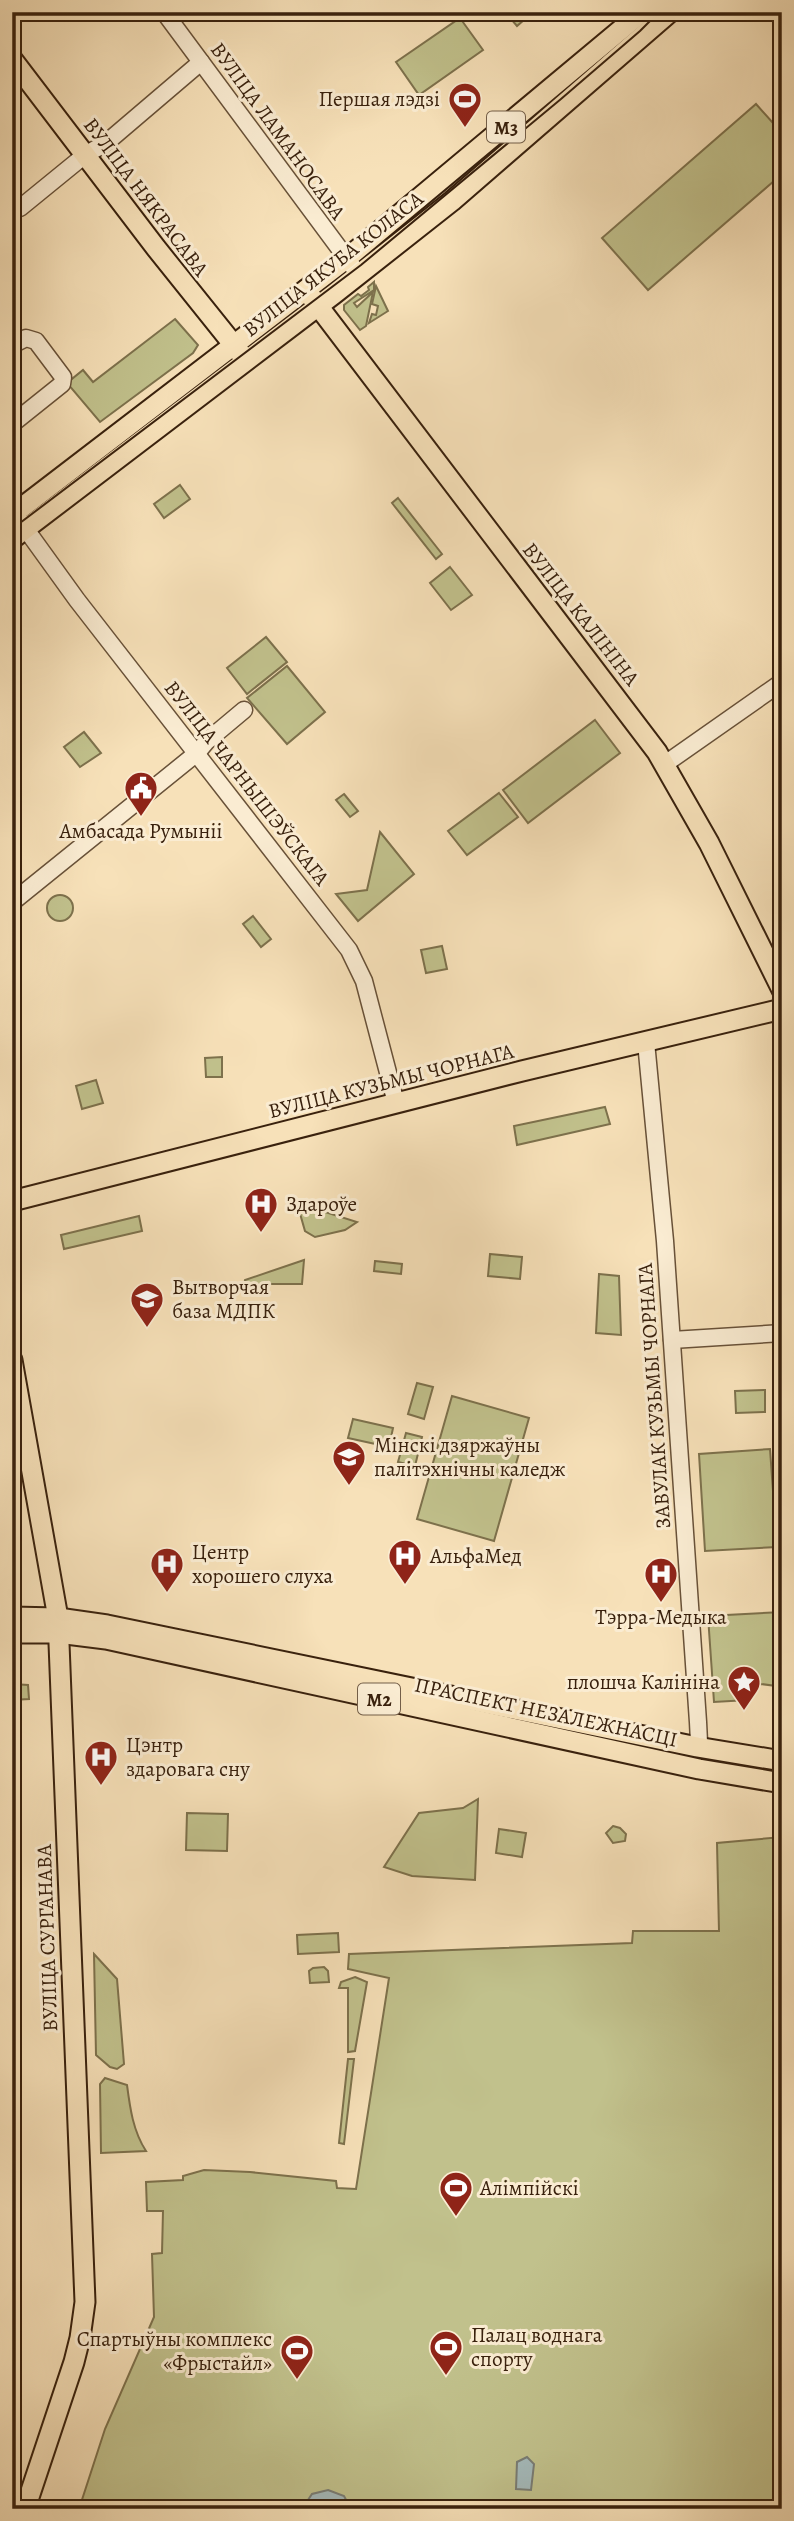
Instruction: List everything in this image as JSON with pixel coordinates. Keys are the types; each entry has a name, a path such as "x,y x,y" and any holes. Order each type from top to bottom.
{"main road":[{"name":"ВУЛІЦА ЯКУБА КОЛАСА","path":"16,524 233,344 346,259 642,12"},
{"name":"ВУЛІЦА ЯКУБА КОЛАСА","path":"16,524 246,360 359,275 452,201 670,12"},
{"name":"ВУЛІЦА НЯКРАСАВА","path":"12,59 162,256 246,360"},
{"name":"ВУЛІЦА КАЛІНІНА","path":"306,290 665,764 709,843 782,990"},
{"name":"ВУЛІЦА КУЗЬМЫ ЧОРНАГА","path":"12,1201 396,1103 782,1009"},
{"name":"ВУЛІЦА СУРГАНАВА","path":"12,1360 58,1625 85,2302 74,2362 25,2509"},
{"name":"ПРАСПЕКТ НЕЗАЛЕЖНАСЦІ","path":"12,1617 58,1625 106,1639 686,1766 782,1783"},
{"name":"ПРАСПЕКТ НЕЗАЛЕЖНАСЦІ","path":"12,1633 58,1625 107,1625 697,1747 782,1761"}],"street":[{"name":"ВУЛІЦА ЛАМАНОСАВА","path":"164,12 359,275"},
{"path":"16,212 85,155 106,143 201,62"},
{"path":"12,345 26,338 36,341 63,377 62,384 12,424"},
{"name":"ВУЛІЦА ЧАРНЫШЭЎСКАГА","path":"16,524 349,950 364,981 396,1103"},
{"path":"665,764 782,682"},
{"path":"15,900 197,753 207,741 244,710"},
{"name":"ЗАВУЛАК КУЗЬМЫ ЧОРНАГА","path":"646,1042 672,1340 698,1722 697,1747"},
{"path":"672,1340 782,1333"}],"green space":[{"path":"505,12 533,12 517,26"},
{"path":"460,18 483,50 419,95 396,62"},
{"path":"756,104 782,133 782,174 648,290 602,238"},
{"path":"374,282 374,290 354,303 357,307 373,292 366,326 360,330 344,310 344,305 358,294 361,296 369,290 368,287"},
{"path":"376,286 388,311 369,323 372,314 376,315 378,306 372,304"},
{"path":"175,319 198,345 193,353 100,422 67,383 83,370 93,382"},
{"path":"180,485 190,499 164,518 154,504"},
{"path":"398,498 442,554 436,559 392,503"},
{"path":"450,567 472,595 451,610 430,583"},
{"path":"266,637 287,662 247,694 227,668"},
{"path":"287,666 325,712 287,744 247,698"},
{"path":"595,720 620,753 528,823 503,790"},
{"path":"84,732 101,753 80,767 64,747"},
{"path":"499,793 518,817 467,855 448,831"},
{"path":"344,794 358,811 350,817 336,800"},
{"path":"380,832 414,874 358,921 336,894 367,890"},
{"path":"60,895 69,899 73,908 69,917 60,921 51,917 47,908 51,899"},
{"path":"253,916 271,939 261,947 243,924"},
{"path":"442,946 447,969 426,973 421,950"},
{"path":"222,1057 222,1077 206,1077 205,1058"},
{"path":"96,1080 103,1103 82,1109 76,1086"},
{"path":"605,1107 610,1124 517,1145 514,1126"},
{"path":"299,1210 322,1211 357,1222 345,1230 315,1237 305,1231"},
{"path":"139,1216 142,1231 64,1249 61,1235"},
{"path":"490,1254 522,1257 520,1279 488,1276"},
{"path":"304,1260 302,1284 244,1284 245,1280"},
{"path":"375,1261 402,1264 401,1274 374,1271"},
{"path":"599,1274 619,1276 621,1335 596,1333"},
{"path":"417,1383 433,1387 424,1419 408,1414"},
{"path":"765,1390 765,1412 736,1413 735,1391"},
{"path":"452,1396 529,1418 494,1541 417,1519"},
{"path":"353,1419 393,1428 389,1447 348,1438"},
{"path":"406,1433 422,1437 415,1466 398,1462"},
{"path":"770,1449 777,1547 705,1551 699,1454"},
{"path":"782,1612 782,1692 776,1686 761,1684 750,1691 748,1700 714,1702 708,1616"},
{"path":"12,1684 28,1685 29,1699 12,1700"},
{"path":"478,1799 475,1880 412,1876 384,1867 419,1813 463,1808"},
{"path":"187,1813 228,1814 227,1851 186,1850"},
{"path":"613,1826 626,1834 625,1841 613,1843 606,1833"},
{"path":"499,1829 526,1833 522,1857 496,1853"},
{"name":"Алімпійскі","path":"782,1837 782,2509 79,2509 105,2429 154,2317 152,2254 162,2253 163,2211 147,2211 146,2182 183,2180 183,2176 204,2170 336,2181 337,2188 356,2189 389,1978 348,1969 349,1954 632,1943 633,1931 719,1931 717,1843"},
{"path":"338,1933 339,1952 298,1954 297,1935"},
{"path":"94,1954 117,1979 124,2064 117,2069 110,2067 96,2055"},
{"path":"324,1967 328,1971 329,1982 310,1983 309,1971"},
{"path":"355,1977 367,1982 355,2051 348,2052 348,1988 339,1988 341,1982"},
{"path":"348,2059 354,2059 344,2144 339,2143"},
{"path":"105,2078 127,2085 135,2127 146,2151 101,2153 100,2084"}],"shaded area":[{"path":"527,2457 534,2464 531,2490 516,2489 517,2462"},
{"path":"328,2490 344,2496 351,2509 302,2509 312,2494"}],"tram line":[{"path":"12,529 361,265 561,99 659,12"}],"place":[{"name":"Першая лэдзі","path":"465,129"},
{"name":"Амбасада Румыніі","path":"141,818"},
{"name":"Здароўе","path":"261,1234"},
{"name":"Вытворчая база МДПК","path":"147,1329"},
{"name":"Мінскі дзяржаўны палітэхнічны каледж","path":"349,1487"},
{"name":"АльфаМед","path":"405,1586"},
{"name":"Центр хорошего слуха","path":"167,1594"},
{"name":"Тэрра-Медыка","path":"661,1604"},
{"name":"плошча Калініна","path":"744,1712"},
{"name":"Цэнтр здаровага сну","path":"101,1787"},
{"name":"Алімпійскі","path":"456,2218"},
{"name":"Палац воднага спорту","path":"446,2377"},
{"name":"Спартыўны комплекс «Фрыстайл»","path":"297,2381"}]}
